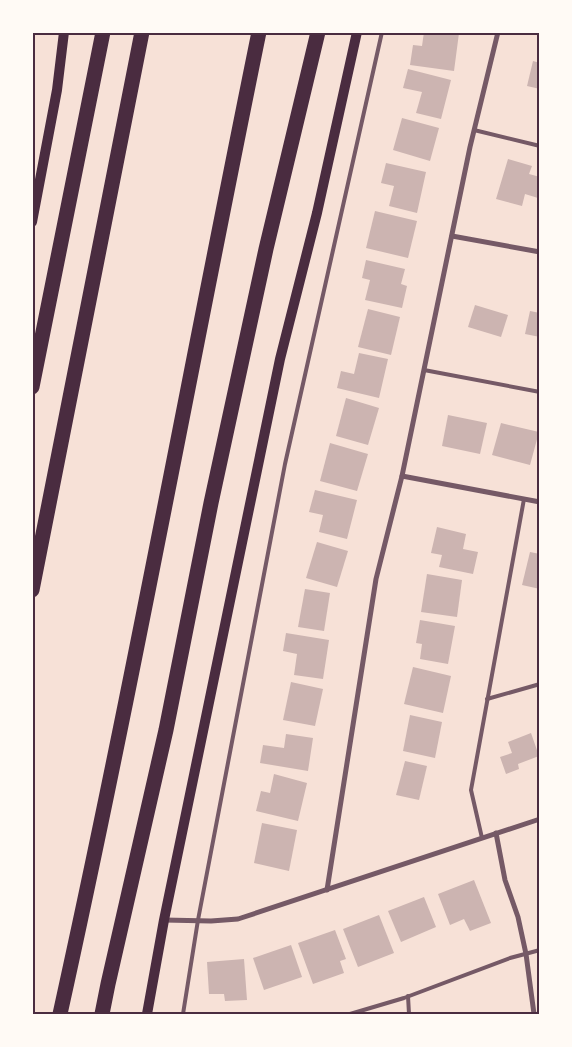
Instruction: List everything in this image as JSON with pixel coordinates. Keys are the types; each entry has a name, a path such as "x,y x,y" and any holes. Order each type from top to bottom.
{"highway":[{"path":"32,387 103,32"},
{"path":"32,590 142,32"},
{"path":"60,1014 191,380 259,32"},
{"path":"102,1014 144,827 266,249 318,32"}],"main road":[{"path":"32,222 57,90 64,32"},
{"path":"148,1014 164,920 280,359 317,213 357,32"}],"street":[{"path":"327,890 376,579 402,476 474,130 498,32"},
{"path":"452,236 540,252"},
{"path":"402,476 540,502"},
{"path":"164,920 238,919 540,818"},
{"path":"496,833 505,880 518,917 526,954 534,1014"}],"lane":[{"path":"183,1014 198,920 285,464 382,32"},
{"path":"474,130 540,146"},
{"path":"424,370 540,392"},
{"path":"482,838 470,790 524,499"},
{"path":"487,699 540,684"},
{"path":"350,1014 408,996 510,958 540,950"},
{"path":"408,996 409,1014"}],"building":[{"path":"424,32 459,33 454,71 410,65 413,45 422,46"},
{"path":"533,61 540,63 540,89 527,86"},
{"path":"408,69 451,80 441,119 416,113 422,92 403,88"},
{"path":"402,118 439,128 430,161 393,150"},
{"path":"508,159 532,166 529,174 540,177 538,198 525,194 522,206 496,199"},
{"path":"386,163 426,172 417,213 389,206 394,186 381,183"},
{"path":"375,211 417,221 408,258 366,248"},
{"path":"366,260 405,269 401,284 407,286 402,308 365,300 370,280 362,278"},
{"path":"475,305 508,315 501,337 468,327"},
{"path":"368,309 400,317 391,355 358,347"},
{"path":"530,311 540,313 540,337 525,334"},
{"path":"359,353 388,359 379,398 337,388 341,371 354,374"},
{"path":"346,398 379,408 368,445 336,436"},
{"path":"448,415 487,423 480,454 442,446"},
{"path":"501,423 539,432 530,465 492,455"},
{"path":"330,443 368,454 357,491 320,481"},
{"path":"315,490 357,500 347,539 319,532 323,515 309,512"},
{"path":"437,527 466,534 463,549 478,552 473,574 439,567 442,555 431,553"},
{"path":"317,542 348,551 337,587 306,578"},
{"path":"530,552 540,554 540,589 522,585"},
{"path":"427,574 462,580 457,617 421,612"},
{"path":"305,589 330,593 324,631 298,627"},
{"path":"420,620 455,626 448,664 420,659 422,644 416,643"},
{"path":"286,633 329,640 323,679 294,675 297,654 283,651"},
{"path":"413,667 451,676 443,713 404,704"},
{"path":"291,682 323,689 315,726 283,720"},
{"path":"410,715 442,722 435,758 403,751"},
{"path":"531,733 539,756 518,764 519,769 506,774 500,757 512,753 508,742"},
{"path":"286,734 313,738 308,771 260,763 263,745 284,748"},
{"path":"405,761 427,766 419,800 396,795"},
{"path":"274,774 307,783 298,821 256,811 261,791 270,793"},
{"path":"262,823 297,830 289,871 254,863"},
{"path":"474,880 491,923 470,931 464,919 450,925 438,894"},
{"path":"424,897 436,927 401,942 388,911"},
{"path":"379,915 394,953 358,967 343,929"},
{"path":"335,930 346,959 340,961 344,973 313,984 298,943"},
{"path":"291,945 302,977 264,990 253,958"},
{"path":"244,959 247,1000 225,1001 224,994 209,994 207,962"}]}
